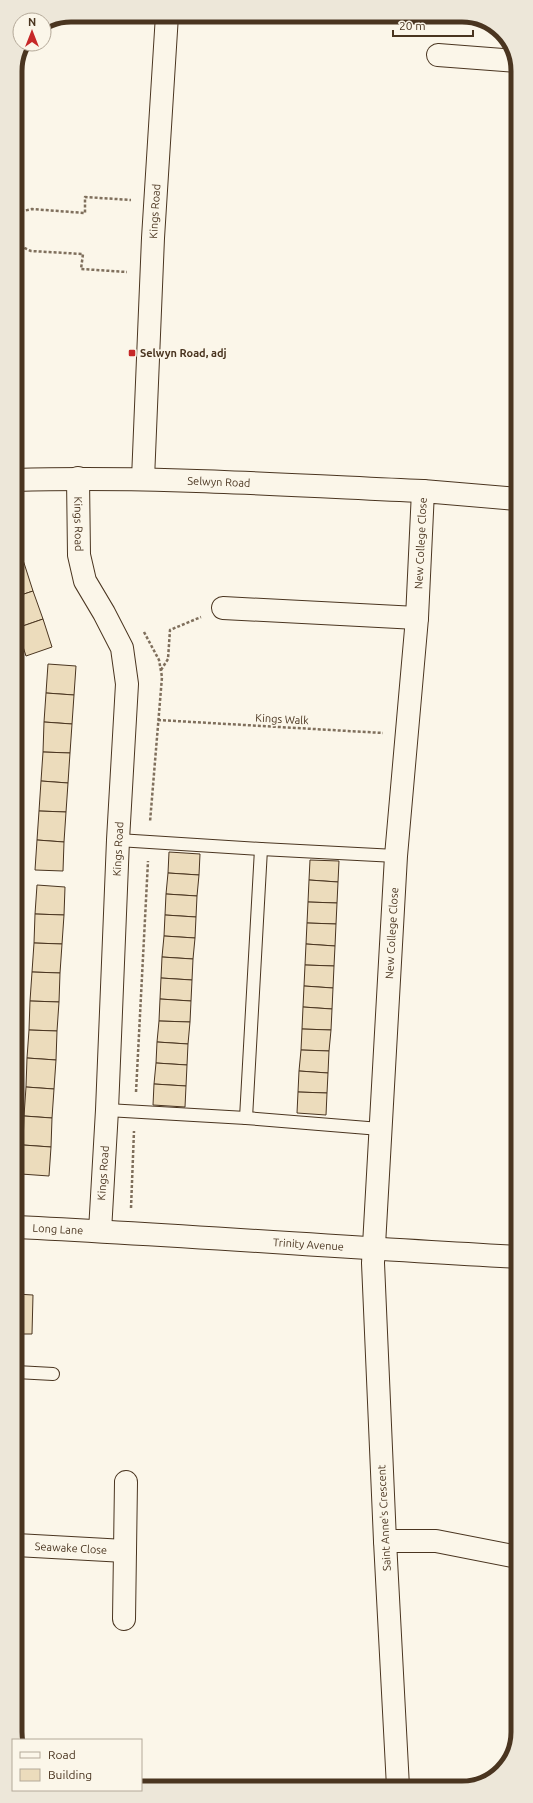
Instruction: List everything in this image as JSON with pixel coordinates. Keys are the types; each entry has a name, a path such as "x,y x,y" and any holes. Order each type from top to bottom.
{"street":[{"name":"Kings Road","path":"143,479 155,202 167,22"},
{"path":"438,55 510,60"},
{"name":"Kings Road","path":"78,478 79,554 85,581 122,648 127,684 118,840 107,1110 100,1231"},
{"name":"Selwyn Road","path":"22,480 78,478 143,479 423,491"},
{"name":"New College Close","path":"375,1249 380,1128 396,856 417,618 423,491 511,498"},
{"path":"223,608 417,618"},
{"name":"Long Lane","path":"22,1227 100,1231"},
{"name":"Trinity Avenue","path":"100,1231 511,1257"},
{"name":"Saint Anne's Crescent","path":"375,1249 373,1263 385,1541 398,1781"},
{"path":"124,1619 126,1482"},
{"path":"385,1541 436,1541 511,1555"},
{"name":"Seawake Close","path":"22,1545 125,1551"}],"lane":[{"path":"118,840 396,856"},
{"path":"246,1118 260,849"},
{"path":"107,1110 380,1128"},
{"path":"22,1372 52,1374"}],"path":[{"path":"22,212 32,209 85,213 85,197 155,202"},
{"path":"22,247 31,251 83,254 82,269 152,273"},
{"path":"161,670 168,659 170,630 223,608"},
{"name":"Kings Walk","path":"158,720 406,735"}],"building":[{"path":"24,563 33,591 22,595 22,564"},
{"path":"33,591 43,619 22,626 22,595"},
{"path":"43,619 52,647 26,656 22,644 22,626"},
{"path":"48,664 76,666 74,695 46,693"},
{"path":"46,693 74,695 72,724 44,722"},
{"path":"44,722 72,724 70,753 43,752"},
{"path":"43,752 70,753 68,783 41,781"},
{"path":"41,781 68,783 66,812 39,811"},
{"path":"39,811 66,812 64,842 37,840"},
{"path":"37,840 64,842 63,871 35,870"},
{"path":"169,852 200,854 199,875 168,873"},
{"path":"310,860 339,861 338,882 309,880"},
{"path":"168,873 199,875 197,896 166,894"},
{"path":"309,880 338,882 337,903 308,902"},
{"path":"37,885 65,887 64,915 35,914"},
{"path":"166,894 197,896 196,917 165,915"},
{"path":"308,902 337,903 336,924 307,923"},
{"path":"35,914 64,915 62,944 34,943"},
{"path":"165,915 196,917 195,938 164,936"},
{"path":"307,923 336,924 335,946 306,944"},
{"path":"164,936 195,938 193,959 162,957"},
{"path":"34,943 62,944 60,973 32,972"},
{"path":"306,944 335,946 334,966 305,965"},
{"path":"162,957 193,959 192,980 161,978"},
{"path":"305,965 334,966 333,988 304,986"},
{"path":"32,972 60,973 59,1002 30,1001"},
{"path":"161,978 192,980 191,1001 160,999"},
{"path":"304,986 333,988 332,1009 303,1007"},
{"path":"160,999 191,1001 190,1022 159,1021"},
{"path":"30,1001 59,1002 57,1031 29,1030"},
{"path":"303,1007 332,1009 331,1030 302,1029"},
{"path":"159,1021 190,1022 188,1044 157,1042"},
{"path":"302,1029 331,1030 329,1051 301,1050"},
{"path":"29,1030 57,1031 56,1060 27,1058"},
{"path":"157,1042 188,1044 187,1065 156,1063"},
{"path":"301,1050 329,1051 328,1073 299,1071"},
{"path":"27,1058 56,1060 54,1089 26,1087"},
{"path":"156,1063 187,1065 186,1086 154,1084"},
{"path":"299,1071 328,1073 327,1093 298,1092"},
{"path":"154,1084 186,1086 185,1107 153,1105"},
{"path":"26,1087 54,1089 52,1118 24,1116"},
{"path":"298,1092 327,1093 326,1115 297,1113"},
{"path":"24,1116 52,1118 51,1147 23,1145"},
{"path":"23,1145 51,1147 49,1176 22,1174"},
{"path":"22,1294 33,1295 32,1334 22,1334"}],"place":[{"name":"Selwyn Road, adj","path":"132,353"}]}
